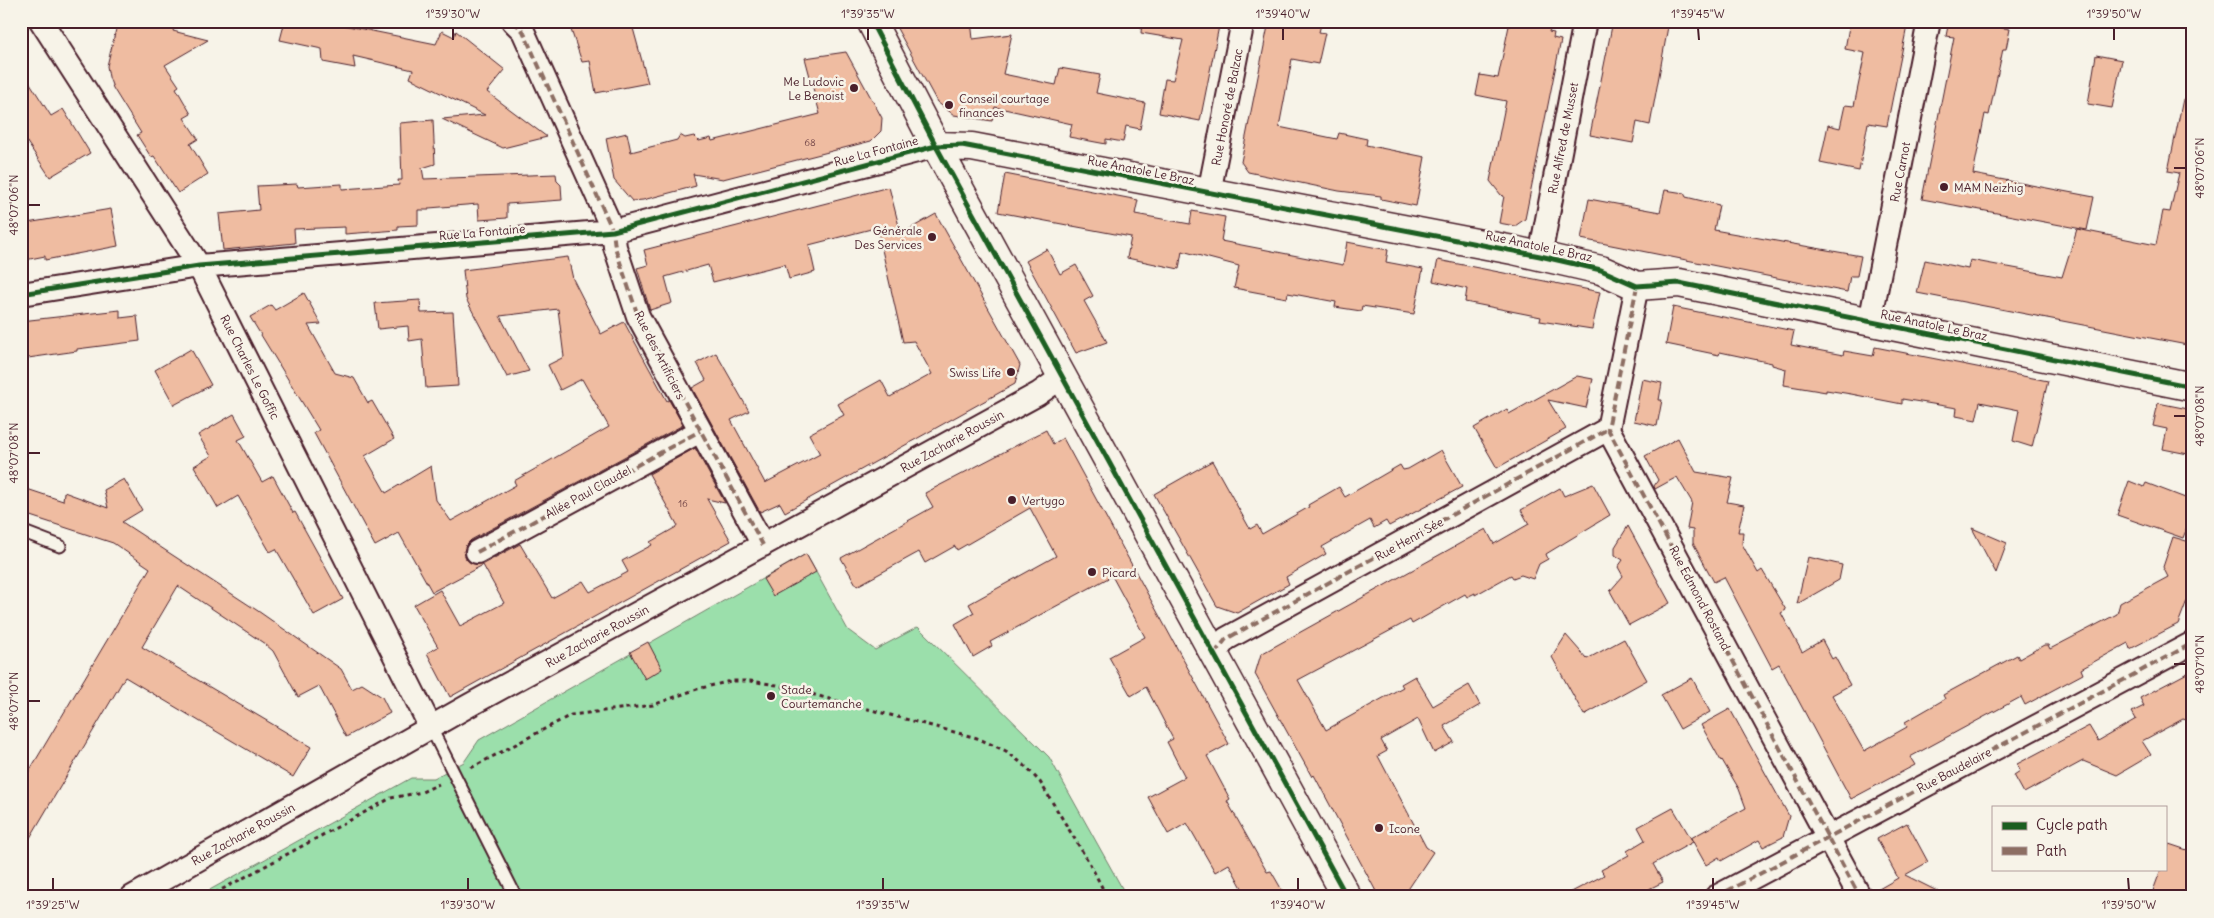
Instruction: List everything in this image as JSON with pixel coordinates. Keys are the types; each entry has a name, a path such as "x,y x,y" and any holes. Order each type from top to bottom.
{"street":[{"name":"Rue Charles Le Goffic","path":"41,21 199,266 431,728"},
{"name":"Rue des Artificiers","path":"513,21 523,31 613,231 615,247 638,316 762,545"},
{"path":"871,21 936,146 1347,897"},
{"name":"Rue Honoré de Balzac","path":"1209,193 1243,21"},
{"name":"Rue Alfred de Musset","path":"1540,256 1585,21"},
{"name":"Rue Carnot","path":"1870,322 1929,21"},
{"name":"Rue La Fontaine","path":"21,294 199,266 613,231 936,146"},
{"name":"Rue Anatole Le Braz","path":"936,146 972,147 1540,256 1601,270 1637,286 1679,283 2193,388"},
{"path":"1608,428 1637,286"},
{"name":"Rue Zacharie Roussin","path":"132,897 431,728 1038,394 1062,377"},
{"name":"Rue Henri Sée","path":"1214,654 1226,639 1608,428"},
{"name":"Rue Edmond Rostand","path":"1608,428 1860,897"},
{"name":"Allée Paul Claudel","path":"477,552 700,431"},
{"name":"Rue Baudelaire","path":"1716,897 2193,643"}],"lane":[{"path":"21,531 60,546"},
{"path":"431,728 516,897"}],"path":[{"path":"208,897 391,798 422,792 571,715 653,706 697,689 730,681 750,681 777,685 977,738 1006,751 1024,765 1040,782 1090,864 1107,897"}],"green space":[{"name":"Stade Courtemanche","path":"806,554 848,630 875,650 918,627 1049,757 1127,897 197,897 411,778 434,778 464,762 479,740"}],"building":[{"path":"118,21 176,21 173,31 208,40 165,65 179,86 176,88 191,114 184,118 198,139 190,144 208,174 178,193 154,156 151,157 137,135 141,133 113,88 109,77 107,66"},
{"path":"285,21 323,21 436,44 442,31 454,37 456,31 505,70 487,92 547,137 503,148 442,119 485,115 410,78 413,70 353,56 355,68 323,62 322,49 280,40"},
{"path":"568,21 631,21 648,83 596,93 590,61 582,62"},
{"path":"893,21 971,21 973,39 1012,34 1003,74 1056,85 1060,68 1100,75 1096,93 1145,103 1140,129 1126,126 1123,142 1106,139 1106,144 1069,137 1072,124 995,107 992,121 954,115 937,102"},
{"path":"1142,21 1220,21 1200,121 1159,113 1165,79 1173,80 1183,40 1141,33"},
{"path":"1269,21 1322,21 1319,32 1325,33 1318,64 1292,59 1279,127 1337,139 1339,133 1367,139 1366,145 1425,157 1416,206 1381,199 1381,196 1339,191 1248,172 1241,162"},
{"path":"1510,21 1538,21 1551,24 1549,32 1554,33 1553,38 1561,40 1525,219 1515,226 1499,223 1504,196 1501,195 1490,181 1506,101 1476,95 1480,75 1498,78"},
{"path":"1613,21 1669,21 1650,125 1637,122 1633,143 1590,135"},
{"path":"1850,21 1908,21 1887,126 1868,123 1859,171 1820,163 1828,125 1840,128 1845,105 1854,106 1865,53 1845,49"},
{"path":"1949,21 1998,21 1997,27 2010,29 2006,49 2003,49 1989,115 1985,114 1973,174 2094,197 2087,230 1922,199 1954,37 1946,36"},
{"path":"846,52 882,118 881,131 871,141 723,179 693,174 696,186 643,200 632,201 614,180 606,138 627,133 631,152 677,140 680,135 685,138 694,136 699,141 711,138 712,141 820,114 805,58"},
{"path":"2096,55 2122,60 2112,108 2088,104"},
{"path":"21,69 51,116 63,109 90,153 50,177 21,133"},
{"path":"2183,99 2193,100 2193,317 2187,345 1917,293 1925,260 1968,269 1970,260 2062,277 2077,229 2156,245 2163,211 2170,212 2179,173 2168,171"},
{"path":"433,120 435,164 422,168 424,179 556,174 557,181 561,185 562,200 507,204 507,218 479,220 478,204 429,208 429,210 418,210 418,225 398,226 398,230 345,234 345,227 294,229 295,243 223,250 219,214 259,210 257,186 297,184 298,187 342,184 342,189 399,185 398,180 402,180 400,123"},
{"path":"1005,174 1138,200 1135,214 1190,224 1192,211 1225,217 1221,241 1343,265 1347,242 1388,250 1386,262 1423,269 1414,314 1362,306 1361,311 1335,307 1336,302 1288,293 1287,298 1234,288 1239,266 1182,251 1179,269 1127,258 1131,237 998,212"},
{"path":"889,187 901,234 936,214 1020,365 1015,384 785,512 780,503 760,512 692,388 706,380 697,363 716,353 749,411 731,420 765,483 820,454 809,434 844,415 838,404 881,380 890,397 932,374 914,341 903,342 878,232 875,228 809,245 815,272 789,279 785,264 713,282 708,265 665,277 672,303 650,310 637,268 648,265 644,250"},
{"path":"1665,190 1684,193 1686,197 1719,205 1714,230 1861,256 1857,276 1850,276 1847,292 1581,239 1589,199 1660,212"},
{"path":"111,209 118,246 45,260 45,256 25,260 24,256 21,257 21,224"},
{"path":"1047,249 1060,274 1076,265 1093,296 1084,301 1107,342 1076,353 1026,261"},
{"path":"568,257 573,279 601,334 624,322 667,401 669,400 683,425 471,540 466,545 464,551 466,559 471,563 483,564 520,544 552,598 583,581 590,592 628,572 622,561 652,545 650,542 678,526 649,474 695,448 725,503 707,499 731,541 450,697 427,653 438,647 414,605 440,590 460,626 504,603 483,565 432,592 399,533 375,546 314,433 319,430 250,317 271,305 275,310 304,293 321,324 308,325 335,373 354,378 368,403 372,401 394,439 365,456 386,493 431,466 436,500 451,521 516,485 514,481 609,427 582,379 560,390 548,365 564,357 558,309 500,316 529,371 507,377 466,299 463,270"},
{"path":"1438,260 1600,292 1592,329 1540,321 1541,317 1465,302 1467,289 1433,281"},
{"path":"420,300 421,313 453,312 458,386 426,388 422,339 409,341 408,326 378,329 375,303"},
{"path":"1673,307 1794,331 1791,345 1843,355 1844,351 1873,356 1875,347 2048,381 2032,447 2013,441 2019,410 1980,402 1976,420 1956,416 1957,408 1902,399 1902,404 1851,394 1784,385 1786,369 1772,365 1772,363 1720,352 1719,355 1666,344"},
{"path":"120,310 120,318 137,316 140,341 77,349 77,351 21,359 21,321"},
{"path":"191,349 211,385 174,405 155,370"},
{"path":"1577,376 1593,379 1586,408 1548,400 1566,429 1497,468 1474,428 1507,409 1509,414"},
{"path":"1642,379 1662,383 1659,400 1662,400 1657,426 1634,421"},
{"path":"2158,403 2193,410 2193,455 2163,449 2167,429 2153,426"},
{"path":"234,414 246,436 238,440 262,482 273,476 343,599 314,615 276,549 270,552 238,496 218,508 194,466 211,456 198,435"},
{"path":"1046,430 1053,444 1063,438 1229,744 1207,756 1230,799 1227,801 1267,872 1271,871 1286,897 1247,897 1229,864 1215,872 1187,823 1168,834 1148,797 1185,777 1167,742 1173,739 1146,687 1131,696 1109,657 1145,637 1112,576 990,642 992,646 973,657 955,624 974,613 969,604 1056,556 1030,508 957,550 955,546 925,563 919,552 857,586 841,558 933,507 925,493"},
{"path":"1678,438 1696,472 1733,478 1727,502 1744,505 1738,532 1743,532 1742,544 1758,573 1762,570 1786,610 1781,613 1802,652 1822,640 1832,659 1835,657 1850,685 1832,695 1864,751 1907,727 1905,722 1945,699 1943,695 2017,655 2019,659 2044,645 2048,645 2050,649 2117,614 2120,603 2168,577 2163,567 2173,537 2193,543 2193,585 2178,624 2130,649 2128,643 2081,669 2083,674 2025,705 2021,697 1910,757 1915,765 1851,799 1779,664 1772,668 1724,577 1714,582 1693,543 1693,530 1687,529 1692,502 1677,477 1655,489 1654,486 1658,480 1645,456"},
{"path":"1441,450 1462,487 1389,526 1386,521 1374,528 1370,520 1322,547 1326,554 1286,577 1289,584 1237,613 1217,606 1154,494 1212,461 1250,529 1257,525 1262,534 1339,487 1345,497 1400,465 1403,470 1408,469"},
{"path":"124,479 142,510 122,522 258,611 341,669 352,689 362,684 382,697 390,713 346,737 319,686 298,697 273,651 178,586 142,647 311,747 293,777 125,677 21,853 21,785 150,568 113,543 21,513 21,487 63,501 64,492 108,508 104,490"},
{"path":"2129,481 2144,487 2146,483 2193,501 2193,512 2183,538 2117,515"},
{"path":"1593,484 1610,515 1546,554 1548,559 1539,564 1533,579 1521,575 1513,578 1511,575 1475,595 1475,593 1467,597 1465,594 1412,624 1410,620 1298,680 1326,730 1403,687 1401,684 1415,676 1433,706 1469,685 1480,705 1444,726 1454,742 1434,753 1418,719 1381,740 1387,751 1378,756 1426,847 1433,852 1403,897 1379,897 1314,775 1312,777 1255,674 1261,654 1486,529 1494,544 1529,524 1521,510 1560,488 1564,496"},
{"path":"1628,526 1670,603 1629,625 1610,591 1623,576 1618,567 1623,560 1615,555 1615,547"},
{"path":"1972,528 2007,543 1996,573"},
{"path":"806,554 816,572 773,596 763,579"},
{"path":"1808,557 1842,565 1839,580 1797,604"},
{"path":"1566,635 1587,659 1624,639 1647,680 1584,715 1552,657"},
{"path":"648,642 662,669 645,679 630,652"},
{"path":"2193,670 2193,722 2183,719 2142,741 2151,755 2117,775 2083,761 2024,793 2014,775 2020,771 2017,764 2089,726 2098,741 2136,719 2132,712 2144,706 2140,698"},
{"path":"1692,678 1710,712 1680,729 1661,695"},
{"path":"1730,709 1789,816 1783,837 1763,847 1759,840 1721,861 1719,857 1706,865 1691,838 1746,808 1739,789 1701,725"},
{"path":"1673,808 1693,842 1653,864 1663,882 1649,889 1653,897 1562,897 1604,875 1601,870 1629,855 1627,851 1645,840 1638,827"},
{"path":"1907,823 1928,862 1905,875 1949,897 1873,897 1872,893 1898,878 1877,839"},
{"path":"2169,844 2193,852 2193,897 2170,897 2153,891 2161,870 2166,870 2166,852"}],"marked path":[{"path":"513,21 523,31 613,231 615,247 638,316 763,545"},
{"path":"1637,286 1608,429 1860,897"},
{"path":"1214,654 1226,639 1608,429"},
{"path":"477,552 700,431"},
{"path":"1716,897 2193,643"}],"cycle path":[{"path":"871,21 936,146 1347,897"},
{"path":"21,294 199,266 613,231 936,146 962,145 1540,256 1601,270 1637,286 1679,283 2193,387"}],"place":[{"name":"Me Ludovic Le Benoist","path":"854,88"},
{"name":"Conseil courtage finances","path":"949,105"},
{"name":"MAM Neizhig","path":"1944,187"},
{"name":"Générale Des Services","path":"932,237"},
{"name":"Swiss Life","path":"1011,372"},
{"name":"Vertygo","path":"1012,500"},
{"name":"Picard","path":"1092,572"},
{"name":"Stade Courtemanche","path":"771,696"},
{"name":"Icone","path":"1379,828"}]}
